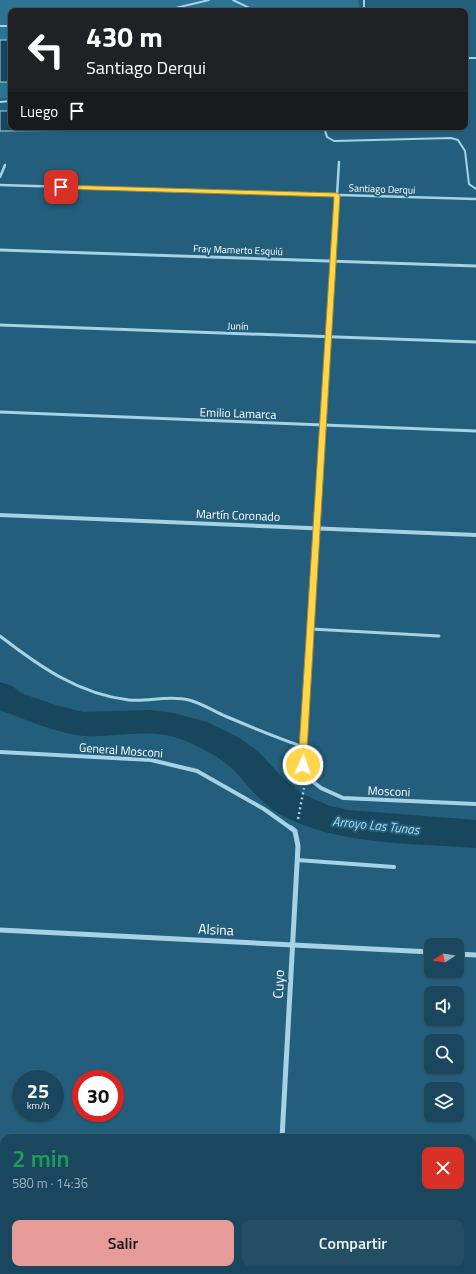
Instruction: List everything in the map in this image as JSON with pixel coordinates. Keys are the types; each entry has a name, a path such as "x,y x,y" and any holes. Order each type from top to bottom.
{"street":[{"path":"307,777 303,765 339,162"},
{"path":"0,177 5,164"},
{"name":"Santiago Derqui","path":"0,185 476,199"},
{"name":"Fray Mamerto Esquiú","path":"0,250 476,266"},
{"name":"Junín","path":"0,326 476,342"},
{"name":"Emilio Lamarca","path":"0,412 476,431"},
{"name":"Martín Coronado","path":"0,515 476,536"},
{"name":"General Mosconi","path":"0,752 151,760 171,764 197,772 264,809 295,831"},
{"name":"Mosconi","path":"307,777 321,788 343,798 476,804"},
{"name":"Cuyo","path":"282,1134 298,846 295,831"},
{"name":"Alsina","path":"0,930 424,952"},
{"path":"464,954 476,955"}],"lane":[{"path":"180,8 209,0"},
{"path":"233,0 250,8"},
{"path":"325,130 327,137 334,141 452,138 458,140 461,142 466,156 469,184 476,189"},
{"path":"311,629 439,636"},
{"path":"0,636 39,666 73,684 94,692 129,700 172,698 189,700 274,737 304,747"},
{"path":"297,860 394,867"}],"path":[{"path":"295,831 307,777"}],"shaded area":[{"path":"0,0 358,0 359,8 8,8 8,98 0,99"},
{"path":"0,40 8,40 8,82 0,82"},
{"path":"0,111 8,111 8,130 134,130 0,131"}],"waterway":[{"name":"Arroyo Las Tunas","path":"0,694 9,701 47,715 83,724 149,722 174,725 195,731 225,746 246,761 268,785 290,803 321,818 348,824 476,834"}],"route":[{"path":"61,187 337,195 303,765"}]}
